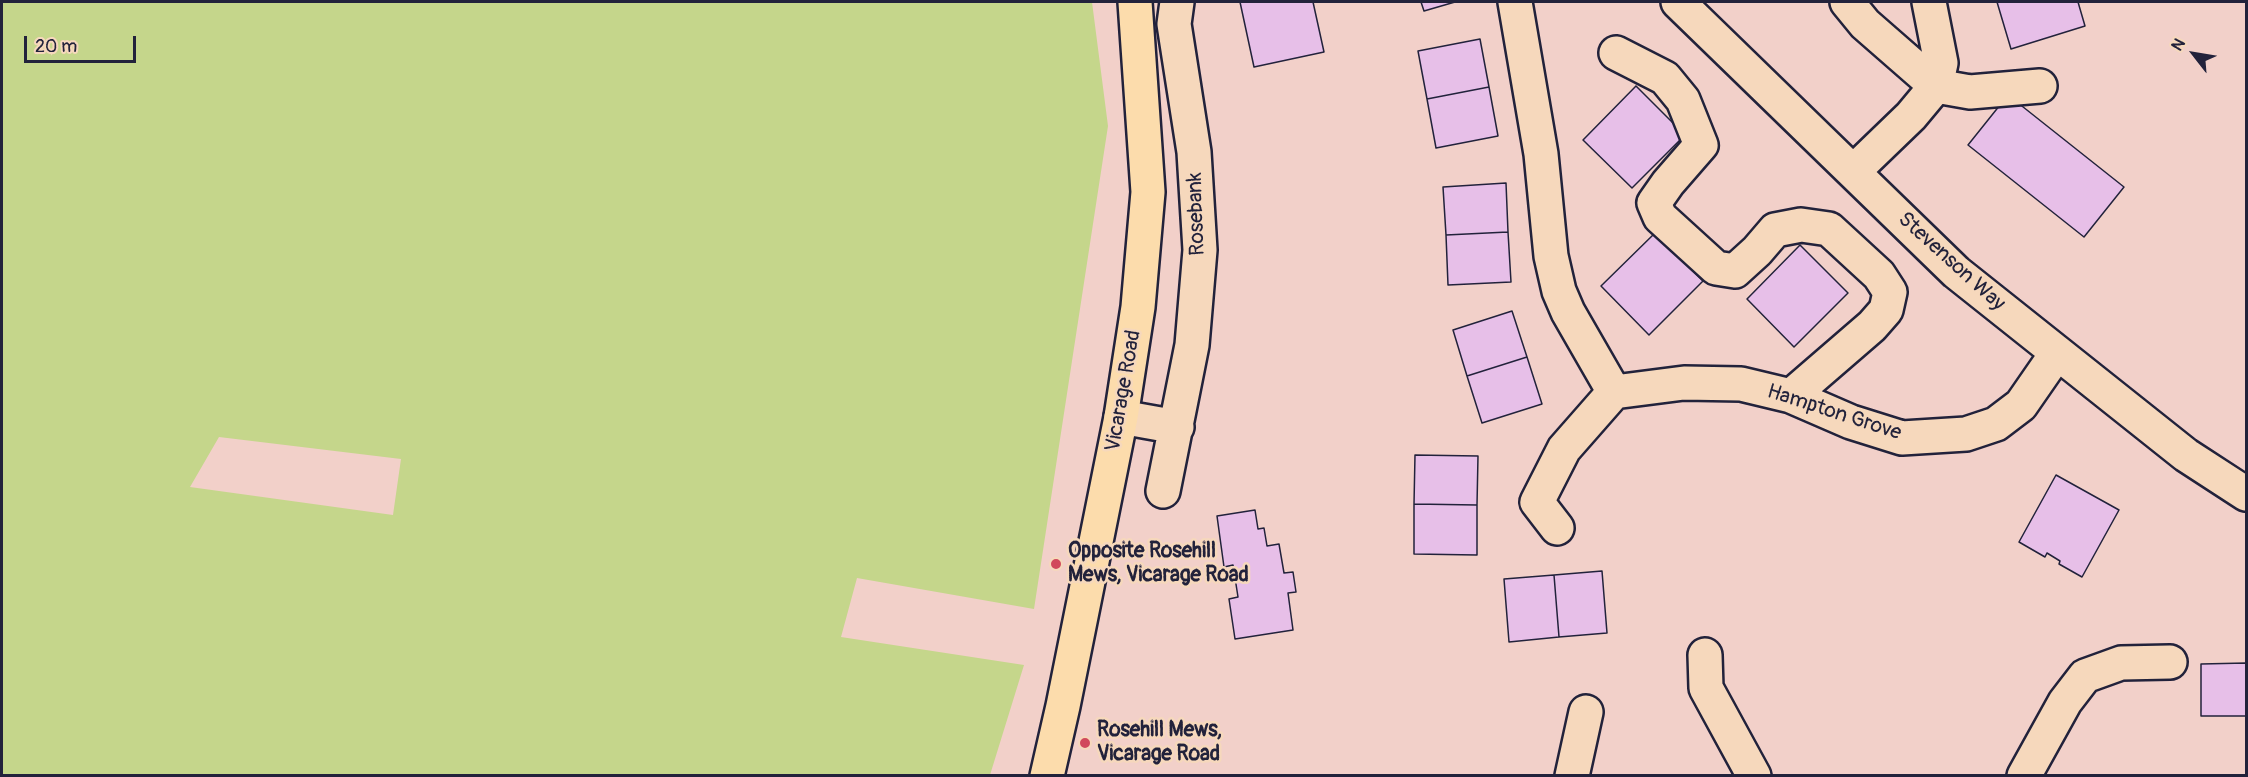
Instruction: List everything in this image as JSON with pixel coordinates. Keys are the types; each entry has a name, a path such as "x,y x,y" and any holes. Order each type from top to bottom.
{"highway":[{"name":"Vicarage Road","path":"1047,776 1121,417 1138,307 1148,192 1135,2"}],"street":[{"name":"Rosebank","path":"1163,491 1192,345 1200,250 1194,153 1174,24 1177,2"},
{"path":"1515,2 1541,154 1551,256 1559,291 1568,312 1614,392 1564,449 1526,498 1557,528"},
{"name":"Stevenson Way","path":"1678,2 1956,272 2186,455 2247,494"},
{"path":"1847,2 1865,24 1936,86 1970,92 2040,86"},
{"path":"1854,171 1911,116 1936,86 1941,63 1929,2"},
{"path":"1617,53 1665,78 1683,100 1701,145 1654,203 1660,218 1716,268 1736,271 1775,230 1801,225 1829,229 1879,275 1890,292 1886,310 1872,326 1791,396"},
{"name":"Hampton Grove","path":"1614,392 1684,383 1741,384 1791,396 1851,422 1902,438 1966,434 1996,424 2021,405 2057,353"},
{"path":"1121,417 1177,427"},
{"path":"1705,655 1706,688 1754,776"},
{"path":"2024,776 2065,702 2085,676 2121,663 2170,662"},
{"path":"1572,776 1586,712"}],"green space":[{"path":"2,2 1092,2 1108,126 1034,609 857,578 841,637 1024,665 990,775 2,775","holes":["219,437 401,459 393,515 190,487"]}],"building":[{"path":"1240,2 1313,2 1324,52 1254,67"},
{"path":"1421,2 1455,2 1424,11"},
{"path":"1997,2 2078,2 2085,26 2011,49"},
{"path":"1480,39 1489,87 1427,99 1418,51"},
{"path":"1636,86 1685,135 1632,188 1583,140"},
{"path":"1489,87 1498,136 1436,148 1427,99"},
{"path":"2008,95 2124,187 2084,237 1968,145"},
{"path":"1506,183 1508,232 1446,235 1443,187"},
{"path":"1508,232 1511,282 1448,285 1446,235"},
{"path":"1655,233 1703,281 1649,335 1601,286"},
{"path":"1800,245 1848,293 1794,347 1747,299"},
{"path":"1512,311 1527,357 1467,376 1453,330"},
{"path":"1527,357 1542,404 1482,423 1467,376"},
{"path":"1415,455 1478,456 1477,505 1414,504"},
{"path":"2056,475 2119,510 2082,577 2059,564 2060,561 2047,553 2045,557 2019,542"},
{"path":"1414,504 1477,505 1477,555 1414,554"},
{"path":"1255,510 1258,529 1264,528 1267,546 1279,544 1284,573 1293,572 1296,592 1288,593 1293,630 1235,639 1229,599 1238,597 1233,565 1224,567 1217,516"},
{"path":"1602,571 1607,633 1559,637 1554,575"},
{"path":"1554,575 1559,637 1509,642 1504,579"},
{"path":"2246,663 2246,716 2201,716 2201,664"}],"place":[{"name":"Opposite Rosehill Mews, Vicarage Road","path":"1056,564"},
{"name":"Rosehill Mews, Vicarage Road","path":"1085,743"}]}
